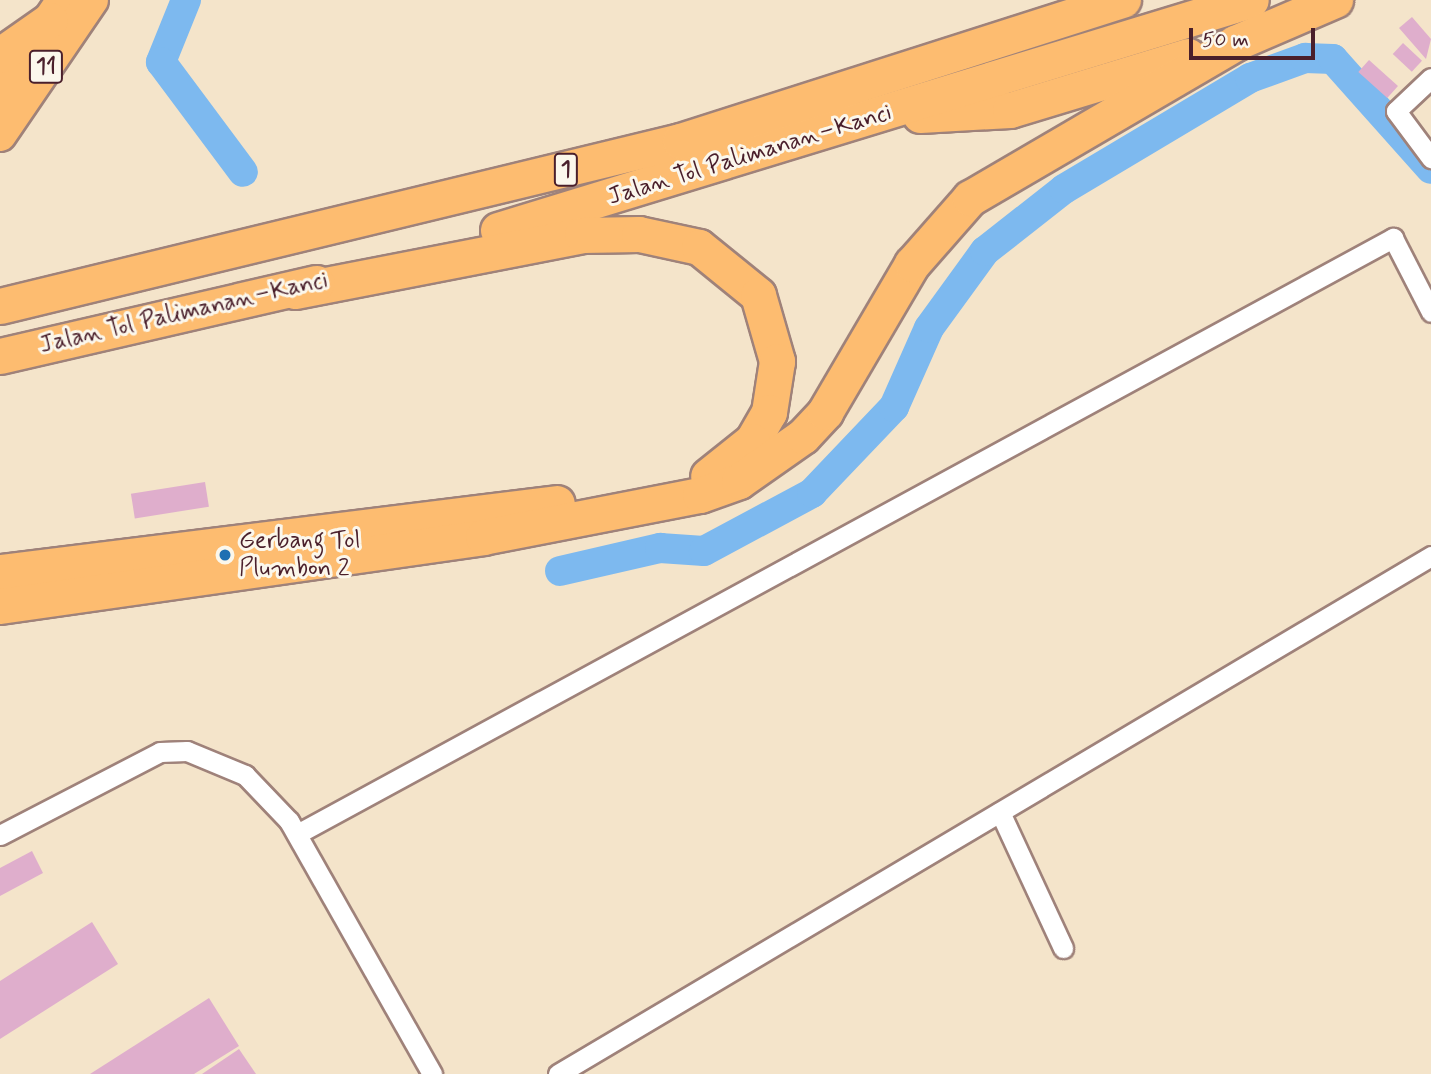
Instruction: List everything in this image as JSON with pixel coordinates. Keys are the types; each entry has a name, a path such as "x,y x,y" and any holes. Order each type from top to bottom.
{"highway":[{"name":"11","path":"0,135 92,0"},
{"name":"Jalan Tol Palimanan–Kanci","path":"0,306 680,141 1123,0"},
{"name":"Jalan Tol Palimanan–Kanci","path":"0,356 295,292 686,177 881,113 1251,0"},
{"path":"881,113 1010,110 1235,43 1335,0"},
{"name":"11","path":"0,92 57,10"},
{"path":"0,55 57,10"},
{"path":"0,606 483,537 700,495 738,481 803,436 825,412 912,264 970,198 1235,43"},
{"path":"0,572 661,492 734,460 769,412 775,385 774,337 758,295 722,259 682,242 639,234 582,235 295,292"}],"street":[{"path":"1431,78 1396,111 1431,158"},
{"path":"297,834 1393,238 1431,312"},
{"path":"558,1074 1431,556"},
{"path":"0,835 160,752 187,751 245,775 297,834 432,1074"},
{"path":"999,812 1063,948"}],"building":[{"path":"1412,17 1431,39 1426,59 1399,28"},
{"path":"1403,43 1422,61 1412,72 1393,54"},
{"path":"1369,60 1398,86 1387,98 1358,72"},
{"path":"205,482 209,507 135,518 131,494"},
{"path":"32,851 43,873 0,896 0,868"},
{"path":"92,922 118,964 0,1039 0,981"},
{"path":"209,998 239,1046 194,1074 90,1074"},
{"path":"239,1049 256,1074 202,1074"}],"waterway":[{"path":"186,0 161,62 243,172"},
{"path":"560,571 660,548 704,551 812,493 894,407 929,328 985,251 1064,189 1250,78 1305,58 1333,59 1431,169"}],"place":[{"name":"Gerbang Tol Plumbon 2","path":"225,555"}]}
